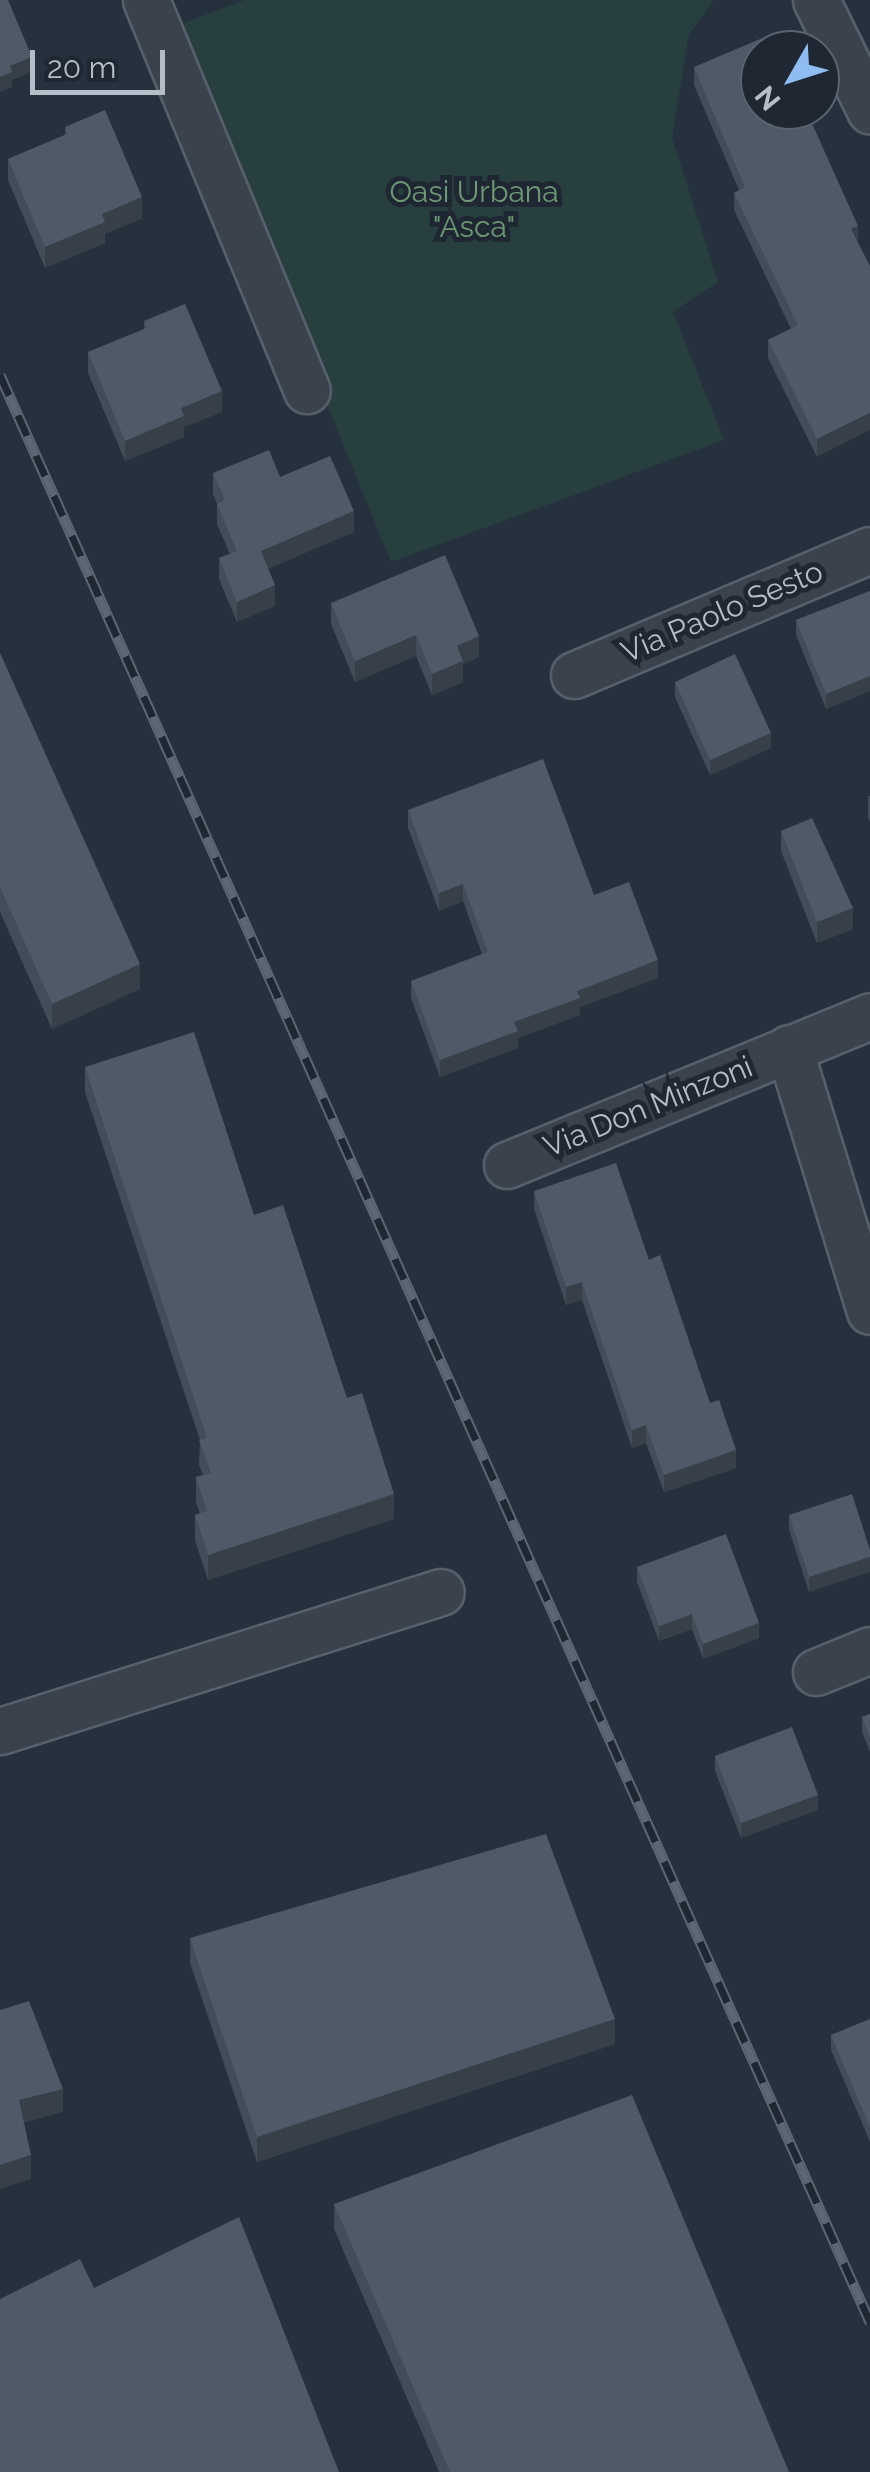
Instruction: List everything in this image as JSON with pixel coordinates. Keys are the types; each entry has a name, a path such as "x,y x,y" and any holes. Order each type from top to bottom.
{"street":[{"path":"146,0 307,390"},
{"path":"816,0 870,110"},
{"name":"Via Paolo Sesto","path":"574,674 870,550"},
{"name":"Via Don Minzoni","path":"507,1165 870,1016"},
{"name":"Via Don Minzoni","path":"788,1048 870,1312"},
{"path":"0,1731 442,1592"},
{"path":"816,1672 870,1650"}],"green space":[{"name":"Oasi Urbana \"Asca\"","path":"244,0 714,0 689,34 672,137 718,282 673,312 724,440 391,562 174,27"}],"building":[{"path":"0,0 8,0 32,57 10,66 12,72 0,77"},
{"path":"740,48 740,130 815,130 858,226 851,229 870,266 870,413 817,439 768,340 798,325 734,193 745,187 694,67"},
{"path":"105,110 142,197 102,214 105,222 45,247 8,159 67,134 65,127"},
{"path":"185,304 222,391 181,408 184,416 125,441 88,352 147,328 144,321"},
{"path":"269,450 280,477 330,456 354,511 261,551 275,585 237,602 219,558 237,551 217,504 225,500 213,473"},
{"path":"445,555 479,636 457,646 463,661 432,674 416,635 355,661 331,603"},
{"path":"870,591 870,676 826,694 796,620"},
{"path":"0,653 140,964 52,1004 0,887"},
{"path":"735,654 771,733 710,760 675,682"},
{"path":"543,759 594,895 629,882 658,960 577,991 580,998 514,1022 518,1031 440,1060 411,981 488,952 463,884 439,893 408,810"},
{"path":"812,818 853,908 817,922 781,831"},
{"path":"194,1032 254,1215 283,1205 347,1398 362,1393 394,1494 208,1555 195,1515 207,1511 196,1477 211,1473 199,1440 207,1438 85,1067"},
{"path":"616,1163 649,1260 660,1255 710,1403 719,1400 736,1450 664,1475 646,1425 632,1430 582,1282 566,1287 534,1191"},
{"path":"852,1494 870,1557 809,1577 789,1515"},
{"path":"726,1534 759,1623 703,1644 692,1614 659,1626 637,1567"},
{"path":"870,1714 870,1737 862,1717"},
{"path":"792,1727 818,1795 741,1823 715,1756"},
{"path":"546,1834 615,2019 257,2137 190,1938"},
{"path":"29,2001 63,2089 19,2100 31,2155 0,2165 0,2010"},
{"path":"870,2019 870,2127 831,2035"},
{"path":"632,2095 789,2472 450,2472 334,2204"},
{"path":"239,2217 339,2472 0,2472 0,2299 80,2259 94,2288"}],"railway":[{"path":"0,375 870,2322"}]}
